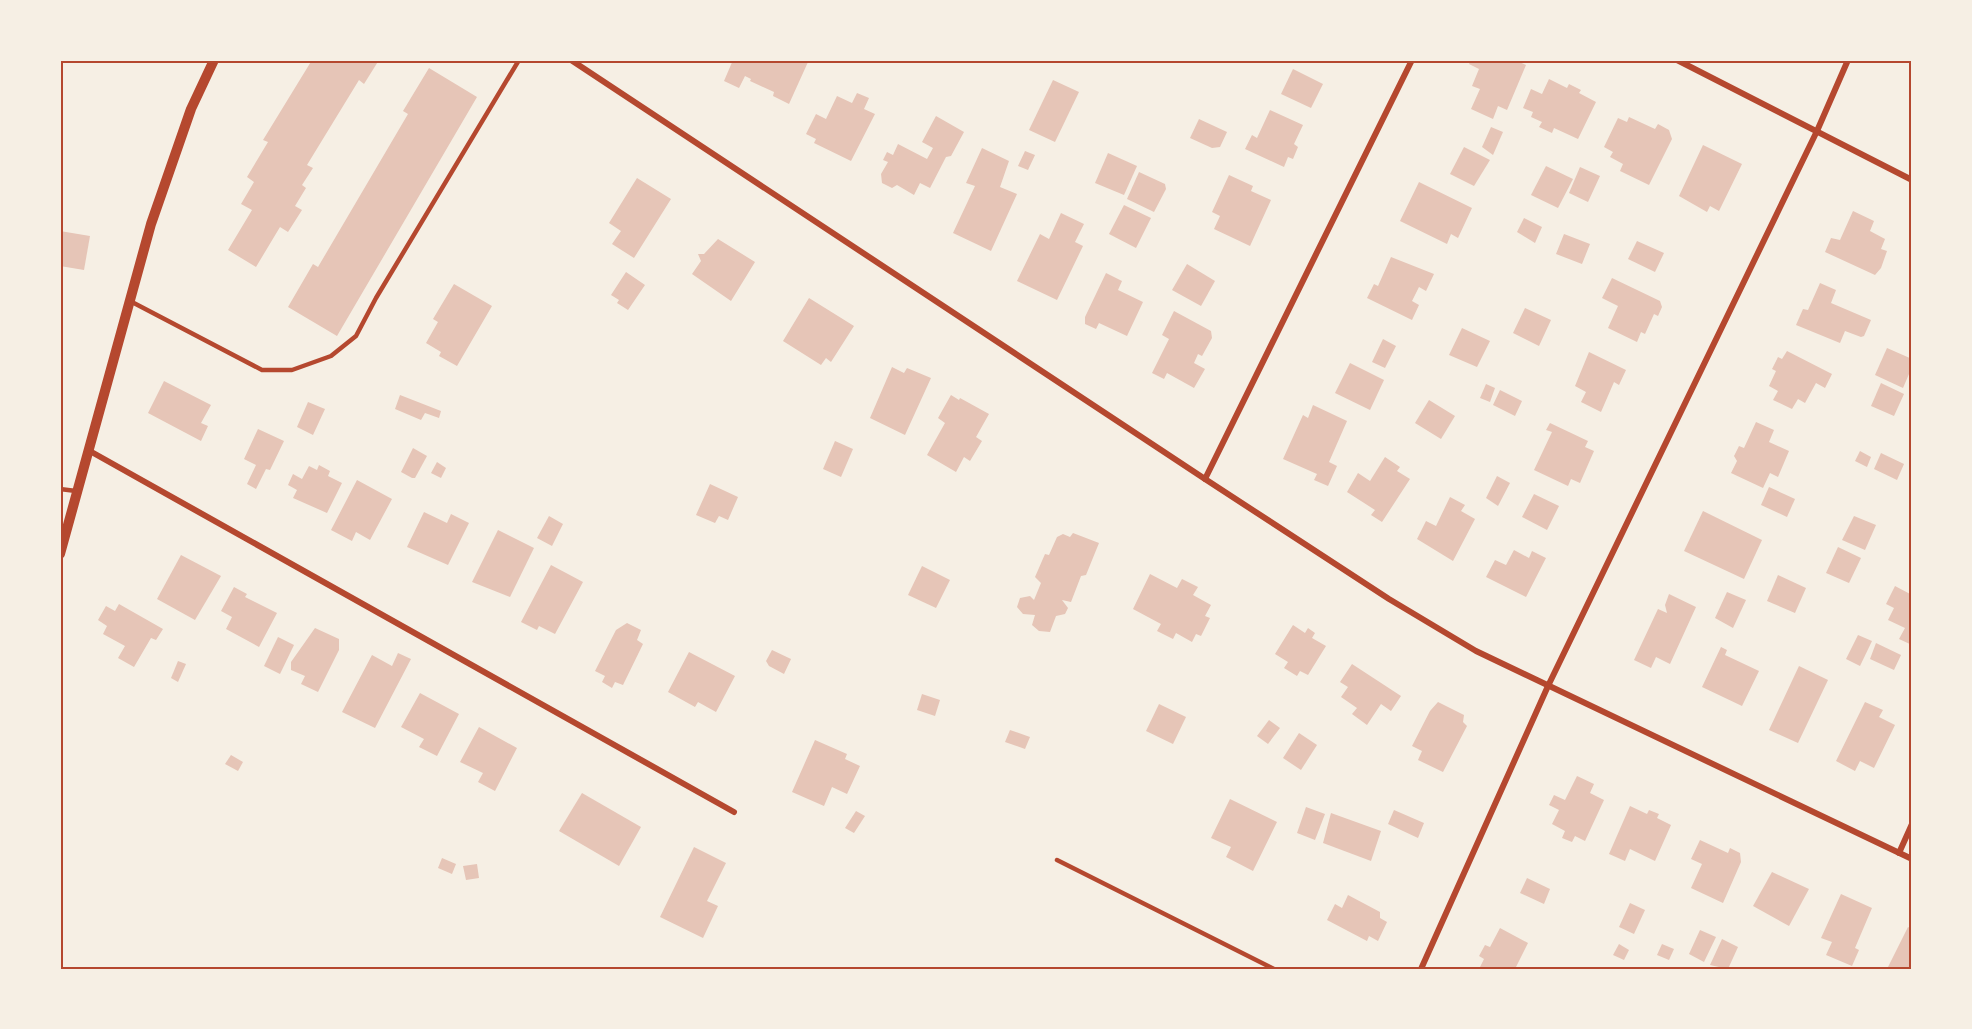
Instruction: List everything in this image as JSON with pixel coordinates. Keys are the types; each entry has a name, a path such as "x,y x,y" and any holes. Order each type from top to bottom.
{"street":[{"path":"60,554 76,491 173,156 214,60"},
{"path":"571,60 1205,479 1389,599 1476,651 1912,859"},
{"path":"1205,479 1412,60"},
{"path":"1677,60 1912,180"},
{"path":"1421,969 1548,686 1817,131 1848,60"},
{"path":"88,450 734,812"},
{"path":"1899,853 1912,824"}],"lane":[{"path":"130,301 262,370 292,370 331,356 356,336 376,298 519,60"},
{"path":"60,489 76,491"},
{"path":"1057,861 1274,969"}],"building":[{"path":"312,60 379,60 364,84 359,80 307,165 313,168 302,185 306,188 295,206 302,210 288,232 280,227 256,267 228,250 252,210 241,204 254,182 247,177 268,142 263,140"},
{"path":"733,60 802,60 808,62 789,104 773,96 774,92 750,81 751,79 745,76 739,88 724,81"},
{"path":"1471,60 1515,60 1526,65 1507,110 1498,106 1493,119 1471,109 1480,89 1472,86 1479,69 1469,64"},
{"path":"429,68 477,97 337,336 288,307 313,264 318,267 408,114 403,111"},
{"path":"1293,69 1323,84 1311,108 1281,94"},
{"path":"1549,79 1567,88 1569,84 1581,90 1579,93 1596,102 1578,139 1554,128 1552,133 1539,127 1542,122 1531,117 1533,112 1523,108 1531,89 1542,94"},
{"path":"1053,80 1079,92 1055,142 1029,130"},
{"path":"857,93 869,98 864,109 875,114 851,161 814,143 816,139 806,134 816,114 826,119 837,96 852,103"},
{"path":"1270,110 1303,125 1294,144 1298,147 1293,159 1288,157 1284,167 1245,149 1252,135 1257,138"},
{"path":"936,116 964,132 951,156 946,157 930,188 920,183 914,195 897,185 892,188 882,183 881,174 888,162 883,160 887,152 893,155 898,144 927,159 933,148 922,142"},
{"path":"1629,117 1655,129 1658,124 1669,130 1672,139 1649,185 1620,171 1623,164 1610,157 1613,152 1604,147 1618,118 1627,122"},
{"path":"1199,119 1227,132 1220,147 1212,148 1190,138"},
{"path":"1491,127 1503,132 1493,155 1482,147"},
{"path":"1703,145 1742,164 1719,211 1710,206 1707,212 1679,196"},
{"path":"1464,147 1490,160 1474,186 1450,174"},
{"path":"982,148 1009,161 1000,187 1017,194 991,251 953,233 975,186 966,183"},
{"path":"1025,151 1035,155 1028,170 1018,166"},
{"path":"1108,153 1137,166 1124,195 1095,183"},
{"path":"1546,166 1573,179 1558,208 1531,195"},
{"path":"1580,167 1600,176 1588,202 1569,193"},
{"path":"1139,172 1165,184 1166,189 1154,212 1127,199"},
{"path":"1229,175 1253,186 1251,191 1271,200 1250,246 1214,229 1220,216 1212,212"},
{"path":"637,178 671,199 634,258 612,244 621,231 609,223"},
{"path":"1419,182 1472,208 1458,238 1451,234 1447,244 1400,221"},
{"path":"1124,205 1151,218 1136,248 1109,234"},
{"path":"1853,211 1874,221 1870,231 1885,239 1881,249 1887,251 1881,268 1875,275 1825,252 1831,238 1840,240"},
{"path":"1061,213 1084,224 1075,242 1083,246 1057,300 1017,281 1040,234 1049,239"},
{"path":"1524,218 1542,227 1535,243 1517,232"},
{"path":"60,231 90,236 84,270 60,266"},
{"path":"1564,234 1590,244 1582,264 1556,254"},
{"path":"718,239 755,262 731,301 692,274 701,261 698,254 704,254"},
{"path":"1637,241 1664,253 1655,272 1628,259"},
{"path":"1391,257 1434,274 1426,291 1419,287 1412,301 1419,305 1412,320 1367,298 1374,284 1378,286"},
{"path":"1187,264 1215,281 1201,306 1172,290"},
{"path":"626,272 645,285 628,310 617,303 619,300 611,295"},
{"path":"1106,273 1122,281 1118,290 1143,302 1127,336 1099,323 1096,329 1085,324 1085,317"},
{"path":"1612,278 1660,301 1662,307 1658,316 1654,314 1645,334 1641,332 1637,342 1608,328 1618,306 1602,298"},
{"path":"1820,283 1836,290 1831,303 1871,320 1864,336 1845,331 1840,343 1796,325 1803,309 1808,310"},
{"path":"454,284 492,306 457,366 439,356 441,352 426,343 438,322 433,319"},
{"path":"809,298 854,326 831,362 826,358 821,365 783,341"},
{"path":"1525,308 1551,320 1539,346 1513,333"},
{"path":"1174,311 1211,331 1212,338 1202,356 1198,354 1194,363 1205,369 1194,388 1167,373 1164,379 1152,373 1169,339 1162,335"},
{"path":"1462,328 1490,341 1477,367 1449,355"},
{"path":"1383,339 1396,346 1385,368 1372,362"},
{"path":"1887,348 1912,359 1912,367 1903,388 1875,375"},
{"path":"1787,351 1832,374 1825,388 1816,383 1805,403 1798,399 1792,409 1773,400 1778,391 1769,386 1776,371 1772,369 1778,357 1782,359"},
{"path":"1589,352 1626,370 1619,385 1614,382 1601,412 1581,402 1586,392 1575,386"},
{"path":"1350,363 1384,380 1370,410 1335,393"},
{"path":"892,367 904,373 907,368 931,378 905,435 870,418"},
{"path":"164,381 211,405 201,423 208,426 201,441 148,413"},
{"path":"1881,383 1904,394 1894,416 1871,406"},
{"path":"1486,384 1495,388 1490,402 1480,398"},
{"path":"1500,390 1522,401 1515,416 1493,405"},
{"path":"400,395 441,411 439,418 425,413 421,420 395,409"},
{"path":"951,395 989,414 976,437 982,441 970,461 964,457 956,472 927,455 945,423 938,418"},
{"path":"1429,400 1455,416 1441,439 1415,423"},
{"path":"308,402 325,409 313,435 297,427"},
{"path":"1313,405 1347,421 1329,462 1337,466 1328,486 1314,480 1317,474 1283,459 1303,415 1308,418"},
{"path":"1756,422 1774,430 1769,442 1789,451 1778,477 1770,473 1763,488 1731,473 1737,461 1734,456 1739,446 1744,448"},
{"path":"1550,423 1588,441 1585,447 1594,451 1580,483 1571,479 1568,486 1534,470 1552,432 1546,430"},
{"path":"258,429 284,441 270,470 266,469 256,489 247,484 256,465 244,459"},
{"path":"835,441 853,449 841,477 823,469"},
{"path":"413,448 427,456 415,478 401,472"},
{"path":"1860,451 1871,457 1867,467 1855,461"},
{"path":"1881,453 1904,464 1897,480 1874,469"},
{"path":"1385,457 1400,467 1397,471 1410,479 1382,522 1371,515 1375,510 1347,492 1358,473 1370,481"},
{"path":"437,462 446,468 441,478 431,473"},
{"path":"319,465 330,471 328,476 342,483 327,513 293,498 297,490 288,485 293,474 302,479 309,466 317,470"},
{"path":"1497,476 1510,483 1498,506 1486,498"},
{"path":"357,480 392,499 370,540 356,532 352,541 331,530"},
{"path":"710,484 738,497 728,520 719,516 715,523 696,515"},
{"path":"1769,487 1795,499 1787,517 1761,505"},
{"path":"1534,494 1559,506 1547,530 1522,517"},
{"path":"1450,497 1465,505 1461,511 1475,519 1453,561 1417,539 1426,521 1436,526"},
{"path":"1703,511 1762,540 1744,579 1684,551"},
{"path":"424,512 447,523 451,514 469,523 448,565 407,547"},
{"path":"549,516 563,524 552,546 537,538"},
{"path":"1854,516 1876,525 1865,550 1842,540"},
{"path":"498,530 534,548 510,597 472,582"},
{"path":"1073,533 1099,543 1086,575 1081,576 1071,602 1062,600 1068,608 1065,614 1056,616 1050,632 1039,631 1032,625 1035,615 1023,614 1017,607 1020,598 1030,596 1034,600 1041,583 1035,577 1045,554 1049,555 1057,537 1063,534 1070,537"},
{"path":"1838,547 1861,558 1849,583 1826,573"},
{"path":"1514,550 1529,558 1532,551 1546,558 1526,597 1486,577 1495,560 1506,565"},
{"path":"181,555 221,576 195,620 157,599"},
{"path":"551,565 583,582 555,634 539,626 537,630 521,622"},
{"path":"922,566 950,580 936,608 908,595"},
{"path":"1150,574 1177,588 1182,579 1198,587 1193,595 1211,605 1205,616 1210,618 1201,636 1196,634 1192,642 1176,633 1173,639 1157,631 1161,624 1133,609"},
{"path":"1778,575 1806,588 1795,613 1767,601"},
{"path":"1895,586 1912,595 1912,645 1899,639 1905,628 1888,620 1894,608 1886,604"},
{"path":"234,587 247,594 245,597 277,613 259,647 226,629 232,617 221,611"},
{"path":"1727,592 1746,600 1733,628 1715,618"},
{"path":"1669,594 1696,607 1670,664 1656,657 1651,668 1634,660 1658,609 1667,613 1665,605"},
{"path":"119,604 163,629 156,640 151,638 134,667 118,658 125,646 103,634 107,626 98,620 106,606 115,611"},
{"path":"627,623 641,630 637,640 643,644 623,685 615,682 612,688 602,682 605,676 595,671 616,630"},
{"path":"1293,625 1305,633 1308,628 1315,633 1312,638 1326,646 1308,675 1300,671 1297,676 1284,668 1288,662 1275,654"},
{"path":"315,628 339,639 339,650 318,692 301,684 305,676 291,670 291,662"},
{"path":"1858,635 1872,641 1860,666 1846,659"},
{"path":"278,637 294,645 280,674 264,666"},
{"path":"1876,643 1901,655 1894,670 1870,659"},
{"path":"1721,647 1727,650 1725,655 1759,671 1742,706 1702,687"},
{"path":"772,650 791,659 784,674 769,666 766,661"},
{"path":"689,652 735,676 716,712 698,702 695,707 668,692"},
{"path":"398,653 411,659 375,728 342,712 372,655 392,666"},
{"path":"178,661 186,664 178,682 171,678"},
{"path":"1352,664 1401,696 1391,711 1381,704 1367,725 1352,714 1357,708 1341,697 1348,687 1340,682"},
{"path":"1799,666 1828,680 1798,743 1769,730"},
{"path":"420,693 459,714 437,756 419,747 424,739 401,727"},
{"path":"922,694 940,700 935,716 917,710"},
{"path":"1438,702 1464,715 1463,722 1467,726 1443,772 1418,760 1422,751 1412,746 1430,711"},
{"path":"1865,702 1883,710 1879,717 1895,725 1874,768 1860,761 1855,771 1836,761"},
{"path":"1159,704 1186,717 1173,744 1146,731"},
{"path":"1269,720 1280,728 1268,744 1257,736"},
{"path":"479,727 517,748 495,791 478,782 483,773 460,762"},
{"path":"1010,730 1030,737 1025,749 1005,742"},
{"path":"1299,733 1317,745 1301,770 1283,758"},
{"path":"815,740 847,754 845,759 860,766 847,794 832,787 824,806 792,792"},
{"path":"231,755 243,762 238,771 225,764"},
{"path":"1577,776 1594,784 1590,793 1604,800 1585,841 1575,836 1572,842 1562,838 1565,831 1552,824 1559,810 1549,805 1554,795 1565,800"},
{"path":"582,793 641,827 619,866 559,831"},
{"path":"1230,799 1277,822 1253,871 1226,857 1231,847 1211,838"},
{"path":"1630,806 1647,814 1649,810 1659,814 1657,818 1671,825 1655,861 1630,849 1625,861 1609,854"},
{"path":"1306,807 1325,814 1315,840 1297,833"},
{"path":"1394,810 1424,823 1418,838 1388,824"},
{"path":"856,811 865,816 854,833 845,828"},
{"path":"1331,813 1381,831 1371,861 1323,843"},
{"path":"1700,840 1728,853 1730,848 1740,853 1741,862 1723,903 1691,888 1702,864 1691,859"},
{"path":"694,847 726,863 707,901 718,906 703,938 660,917"},
{"path":"442,858 456,864 452,874 438,868"},
{"path":"477,864 479,878 466,880 463,866"},
{"path":"1772,872 1809,889 1789,926 1753,906"},
{"path":"1527,878 1550,889 1544,904 1520,893"},
{"path":"1841,894 1872,908 1855,948 1859,950 1852,966 1826,955 1832,942 1821,938"},
{"path":"1348,895 1380,912 1380,918 1387,922 1378,941 1369,936 1367,941 1327,920 1335,904 1342,908"},
{"path":"1630,903 1645,910 1634,934 1619,927"},
{"path":"1908,927 1912,929 1912,969 1887,969"},
{"path":"1500,928 1528,943 1515,969 1479,969 1484,959 1479,956 1485,945 1490,947"},
{"path":"1700,930 1716,937 1704,962 1689,954"},
{"path":"1722,939 1738,947 1728,969 1710,965"},
{"path":"1619,944 1629,950 1624,960 1613,955"},
{"path":"1662,944 1674,949 1669,960 1657,955"}]}
